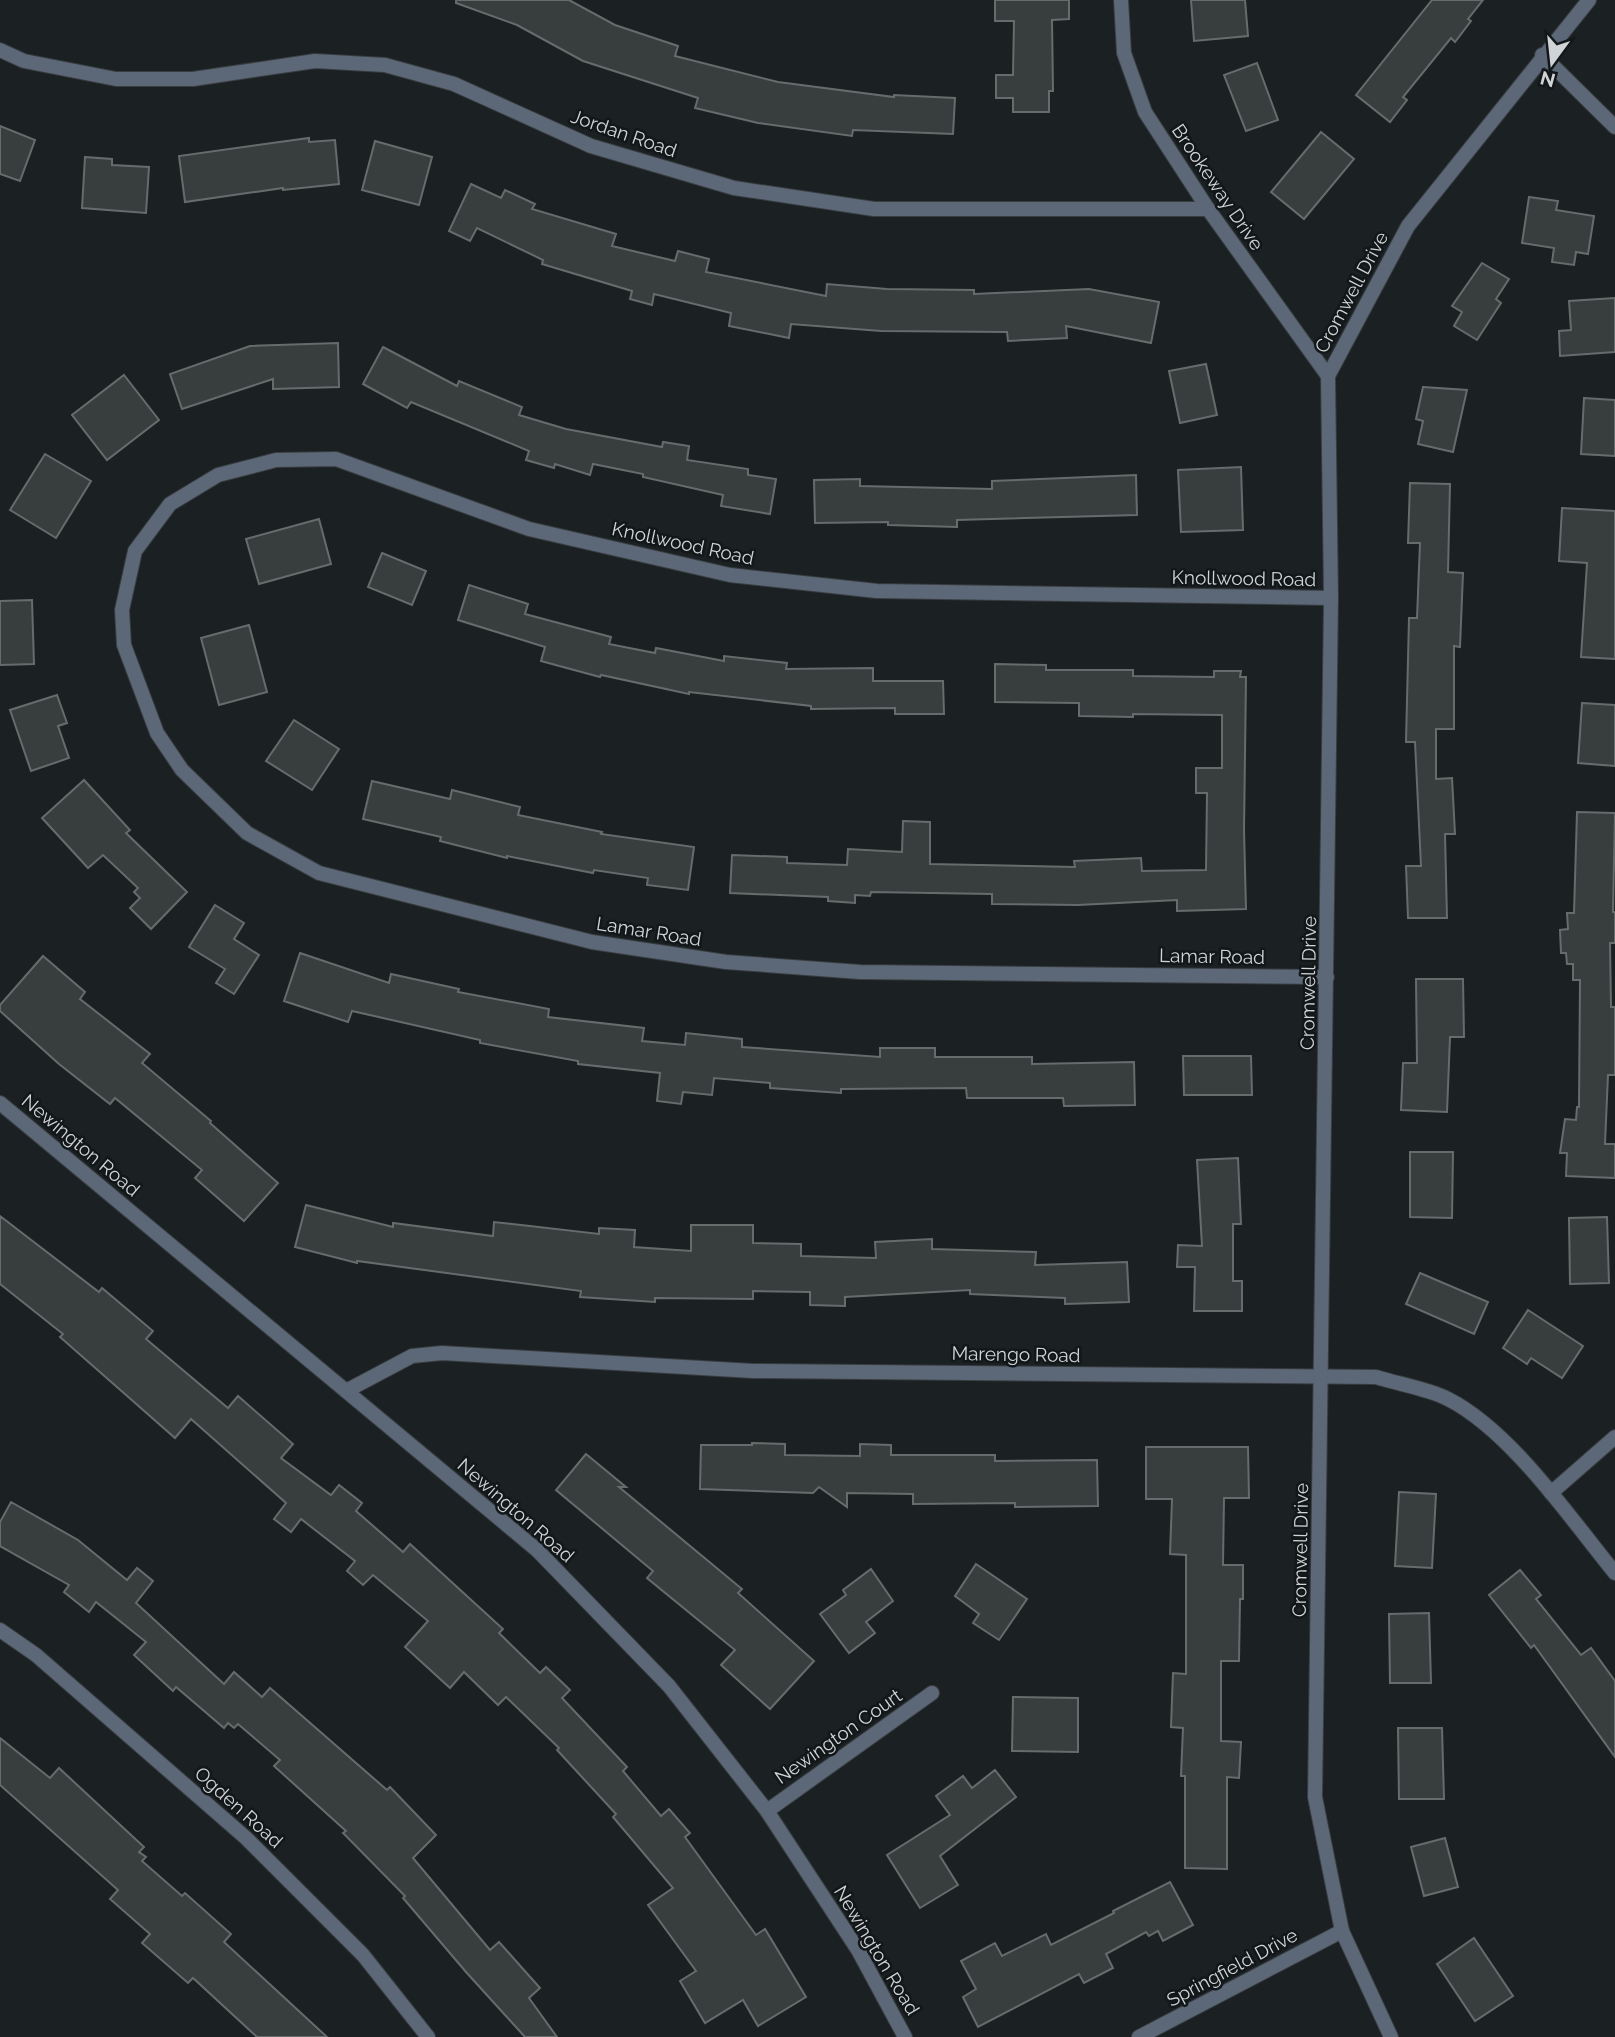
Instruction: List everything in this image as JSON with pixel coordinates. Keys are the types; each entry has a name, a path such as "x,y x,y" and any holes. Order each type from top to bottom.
{"street":[{"name":"Brookeway Drive","path":"1121,0 1124,53 1145,112 1208,209 1328,376"},
{"name":"Cromwell Drive","path":"1391,2037 1342,1931 1315,1797 1331,598 1328,376 1408,226 1542,55 1589,0"},
{"name":"Jordan Road","path":"0,50 24,61 116,79 193,79 315,61 385,65 454,84 591,146 734,188 874,209 1208,209"},
{"path":"1542,55 1615,127"},
{"name":"Knollwood Road","path":"122,610 135,551 170,504 218,475 276,460 336,459 528,529 730,575 877,591 1331,598"},
{"name":"Lamar Road","path":"122,610 124,645 158,733 182,770 247,834 320,873 592,942 726,962 860,972 1327,977"},
{"name":"Newington Road","path":"0,1103 537,1550 591,1604 669,1686 767,1811 858,1950 905,2037"},
{"name":"Marengo Road","path":"346,1391 412,1356 442,1353 753,1371 1376,1377 1448,1398 1496,1431 1551,1493 1615,1573"},
{"path":"1551,1493 1615,1437"},
{"name":"Ogden Road","path":"0,1630 36,1655 246,1838 363,1955 428,2037"},
{"name":"Newington Court","path":"767,1811 932,1693"},
{"name":"Springfield Drive","path":"1139,2037 1342,1931"}],"building":[{"path":"456,0 569,0 615,25 678,46 675,56 778,82 894,97 955,98 953,134 853,130 852,136 758,123 695,108 698,98 583,61 517,25 456,3"},
{"path":"995,0 1069,0 1069,19 1052,20 1053,91 1049,91 1049,112 1013,112 1013,98 996,98 996,75 1013,75 1014,21 995,21"},
{"path":"1191,0 1245,0 1248,36 1194,41"},
{"path":"1432,0 1483,0 1455,42 1451,38 1403,97 1407,100 1390,122 1356,95"},
{"path":"1257,63 1278,120 1246,131 1224,75"},
{"path":"0,126 35,140 20,181 0,174"},
{"path":"1321,132 1354,159 1304,219 1271,192"},
{"path":"309,138 309,142 335,140 339,184 283,188 185,202 179,156"},
{"path":"375,141 432,157 419,205 362,190"},
{"path":"85,157 112,159 112,165 149,167 146,213 82,208"},
{"path":"471,184 501,198 505,190 535,204 532,209 616,234 612,246 675,261 678,251 709,259 706,272 826,296 827,284 887,289 974,290 974,294 1089,289 1159,302 1151,343 1066,326 1067,338 1008,341 1007,332 881,331 791,324 789,338 729,326 731,313 654,294 652,305 630,299 632,291 542,264 543,260 477,228 470,241 449,231"},
{"path":"1529,197 1558,201 1556,210 1594,216 1588,254 1576,252 1574,265 1552,262 1554,248 1522,243"},
{"path":"1482,263 1509,279 1496,299 1501,303 1477,340 1454,326 1462,312 1452,306"},
{"path":"1615,298 1615,352 1560,356 1559,331 1571,330 1569,301"},
{"path":"338,343 339,387 273,389 273,379 182,409 170,374 250,346"},
{"path":"383,347 457,386 459,381 522,407 519,415 566,429 662,447 663,442 689,446 687,460 748,469 748,475 776,479 770,514 721,506 723,495 643,477 643,474 593,464 590,475 555,464 554,468 526,460 529,451 411,402 407,408 363,384"},
{"path":"1206,364 1217,415 1180,423 1169,371"},
{"path":"124,375 159,420 107,460 72,415"},
{"path":"1423,387 1467,390 1453,452 1418,444 1423,421 1416,419"},
{"path":"1584,398 1615,400 1615,456 1581,454"},
{"path":"45,454 91,481 56,538 10,510"},
{"path":"1241,467 1243,530 1181,532 1178,470"},
{"path":"1136,475 1137,515 957,520 957,527 888,525 888,522 815,523 814,480 860,479 860,486 992,489 992,481"},
{"path":"1410,483 1450,484 1448,572 1463,573 1460,647 1454,646 1454,729 1436,729 1436,779 1452,778 1455,834 1445,834 1447,918 1408,918 1406,866 1421,866 1415,742 1406,742 1409,618 1417,618 1420,543 1408,543"},
{"path":"1562,508 1615,511 1615,659 1581,657 1587,563 1559,561"},
{"path":"319,519 331,564 259,584 246,539"},
{"path":"382,553 426,571 412,605 368,587"},
{"path":"469,585 528,604 525,614 611,637 609,644 655,653 656,648 724,661 724,656 787,663 786,669 873,668 873,681 943,681 944,714 895,714 895,708 811,709 811,706 689,694 601,675 600,677 541,661 545,647 458,620"},
{"path":"32,600 34,664 0,665 0,601"},
{"path":"249,625 267,692 219,705 201,638"},
{"path":"995,664 1046,665 1046,670 1133,670 1133,676 1214,677 1214,671 1241,671 1240,677 1246,677 1246,909 1177,911 1177,900 1078,905 992,904 992,894 871,892 870,896 855,895 855,903 828,901 828,897 730,893 732,855 787,857 787,863 847,865 848,849 902,852 903,821 930,822 930,864 1075,867 1074,861 1141,858 1142,871 1206,870 1207,793 1196,793 1196,768 1222,768 1222,715 1079,716 1079,703 995,702"},
{"path":"57,695 67,723 58,726 69,758 31,771 10,710"},
{"path":"1582,703 1615,705 1615,766 1578,763"},
{"path":"294,720 339,749 312,790 266,761"},
{"path":"84,780 130,830 126,833 187,892 151,929 130,908 140,898 134,892 138,888 103,855 88,868 42,818"},
{"path":"372,781 450,799 452,790 520,807 518,815 602,832 601,834 694,847 688,890 647,885 648,878 594,870 593,873 507,858 440,841 441,837 363,819"},
{"path":"1577,812 1615,813 1615,943 1610,943 1611,1007 1615,1007 1615,1075 1608,1075 1605,1144 1615,1144 1615,1178 1566,1176 1567,1153 1560,1153 1565,1119 1576,1120 1579,1107 1580,980 1573,980 1573,964 1567,964 1566,953 1561,953 1560,930 1568,929 1567,913 1574,913"},
{"path":"215,905 244,923 234,939 259,955 234,994 216,983 225,969 189,947"},
{"path":"300,953 389,983 391,974 459,989 458,992 549,1009 548,1017 644,1028 642,1041 685,1045 686,1033 742,1039 742,1047 880,1057 880,1048 935,1048 935,1057 1032,1057 1032,1064 1134,1062 1135,1105 1064,1106 1063,1098 967,1098 966,1088 841,1089 841,1093 770,1088 770,1083 714,1078 712,1095 683,1092 681,1104 657,1101 660,1073 578,1064 578,1061 480,1043 480,1040 352,1011 348,1022 284,1001"},
{"path":"43,956 85,992 80,999 150,1054 142,1063 211,1121 210,1123 278,1183 244,1221 195,1178 202,1170 115,1098 110,1104 59,1064 0,1011 0,1005"},
{"path":"1416,979 1463,979 1464,1037 1450,1037 1447,1112 1401,1110 1403,1063 1417,1063"},
{"path":"1183,1056 1251,1056 1252,1095 1184,1095"},
{"path":"1410,1152 1453,1152 1452,1218 1410,1217"},
{"path":"1238,1158 1241,1224 1233,1224 1233,1281 1242,1281 1242,1311 1194,1311 1195,1267 1177,1267 1178,1245 1202,1246 1197,1160"},
{"path":"306,1205 393,1227 393,1223 493,1236 494,1222 599,1234 599,1228 635,1230 634,1247 691,1251 691,1225 753,1225 753,1243 801,1244 801,1256 876,1258 875,1242 932,1239 932,1249 1036,1252 1035,1265 1127,1262 1129,1302 1065,1304 1065,1298 970,1294 970,1290 845,1297 845,1306 810,1305 810,1292 753,1291 753,1299 655,1298 655,1302 580,1297 581,1291 357,1263 295,1247"},
{"path":"0,1216 99,1292 102,1288 153,1331 146,1339 228,1408 238,1396 293,1444 281,1458 331,1495 339,1485 362,1503 356,1511 403,1552 410,1544 503,1629 499,1633 540,1673 546,1667 570,1690 562,1698 627,1767 623,1771 661,1816 669,1809 690,1833 685,1837 756,1935 765,1929 806,1997 758,2026 743,2000 705,2023 680,1981 696,1971 648,1905 673,1888 613,1817 616,1814 557,1750 559,1748 506,1697 498,1705 464,1672 450,1688 405,1647 428,1621 373,1575 363,1585 347,1571 355,1561 301,1519 291,1532 274,1519 286,1503 191,1419 175,1438 60,1337 63,1334 0,1284"},
{"path":"1607,1217 1609,1283 1570,1284 1569,1218"},
{"path":"1420,1273 1488,1302 1474,1334 1406,1304"},
{"path":"1528,1310 1583,1346 1562,1378 1531,1358 1527,1364 1503,1348"},
{"path":"785,1444 785,1455 860,1456 860,1444 891,1445 891,1455 995,1455 995,1461 1097,1460 1098,1506 1015,1507 1015,1503 913,1504 913,1494 847,1493 847,1507 819,1487 813,1493 700,1489 701,1445"},
{"path":"1146,1447 1248,1447 1249,1498 1224,1498 1223,1565 1243,1565 1239,1661 1221,1661 1221,1741 1241,1742 1239,1778 1227,1777 1227,1869 1185,1868 1185,1776 1181,1776 1183,1728 1171,1727 1173,1673 1186,1674 1186,1555 1170,1554 1172,1499 1146,1499"},
{"path":"586,1454 626,1487 619,1487 742,1589 738,1593 814,1661 770,1709 721,1665 735,1650 647,1578 653,1571 556,1490"},
{"path":"1399,1492 1436,1494 1432,1568 1395,1566"},
{"path":"11,1502 78,1540 127,1580 137,1568 153,1581 136,1603 224,1684 234,1672 262,1697 270,1688 387,1790 390,1787 436,1835 413,1858 490,1950 499,1942 540,1988 529,1998 557,2037 525,2037 403,1898 405,1896 343,1833 346,1831 274,1766 280,1760 238,1724 234,1728 228,1723 224,1728 176,1687 173,1691 134,1655 146,1642 96,1602 89,1612 64,1592 69,1585 0,1546 0,1522"},
{"path":"976,1564 1027,1599 999,1640 973,1623 979,1614 955,1596"},
{"path":"871,1569 893,1601 866,1622 875,1633 849,1653 820,1614 846,1595 843,1590"},
{"path":"1520,1570 1541,1595 1536,1599 1581,1655 1591,1648 1615,1681 1615,1757 1534,1645 1531,1648 1489,1595"},
{"path":"1429,1613 1431,1683 1390,1683 1389,1614"},
{"path":"1013,1697 1078,1698 1078,1752 1012,1751"},
{"path":"1398,1728 1442,1728 1444,1799 1399,1799"},
{"path":"0,1738 50,1778 59,1768 144,1847 139,1852 146,1857 142,1861 182,1896 185,1893 231,1934 224,1942 327,2037 257,2037 193,1978 188,1983 142,1943 150,1934 110,1899 118,1890 0,1785"},
{"path":"995,1770 1016,1797 940,1856 958,1885 920,1908 887,1855 950,1815 936,1796 963,1776 972,1788"},
{"path":"1445,1838 1458,1887 1424,1896 1411,1847"},
{"path":"1170,1882 1193,1925 1163,1941 1158,1931 1149,1936 1146,1932 1106,1954 1113,1968 1084,1983 1079,1974 978,2027 963,1997 976,1989 961,1961 995,1943 1002,1956 1046,1934 1051,1945"},
{"path":"1474,1938 1513,1996 1475,2021 1437,1964"}]}
